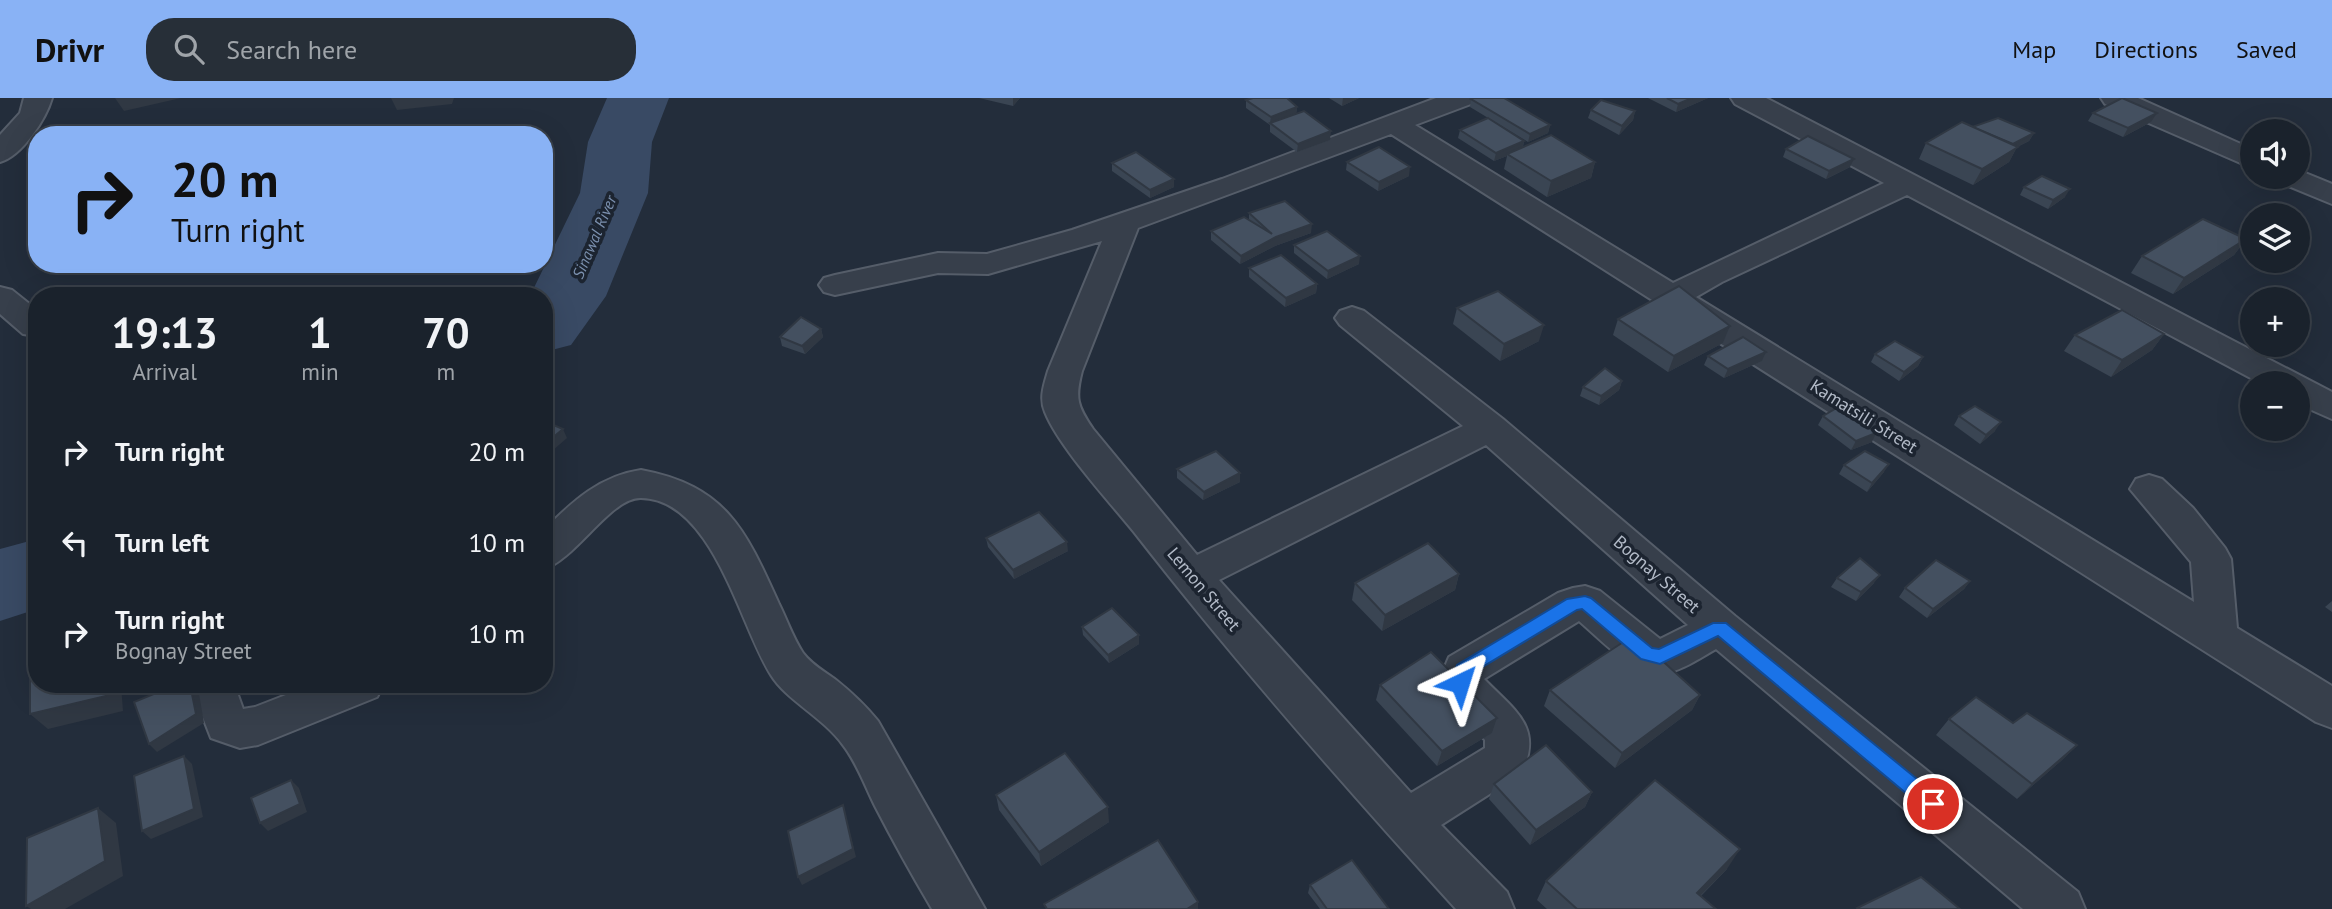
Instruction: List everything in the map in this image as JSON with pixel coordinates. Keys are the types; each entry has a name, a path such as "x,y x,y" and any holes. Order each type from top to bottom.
{"street":[{"path":"0,153 33,115 38,98"},
{"path":"835,285 938,263 988,264 1125,223 1461,98"},
{"path":"1745,98 2264,371"},
{"path":"2115,98 2240,154"},
{"name":"Kamatsili Street","path":"1396,124 2332,709"},
{"path":"1672,297 1711,275 1909,183"},
{"path":"2310,185 2332,195"},
{"name":"Lemon Street","path":"1125,223 1065,371 1059,393 1063,412 1080,439 1191,576 1406,821 1489,909"},
{"path":"0,297 28,320"},
{"name":"Bognay Street","path":"1352,318 1490,428 1720,628 2060,909"},
{"path":"2310,395 2332,407"},
{"path":"1191,576 1297,521 1490,428"},
{"path":"553,545 606,495 622,487 652,485 671,489 690,500 719,528 736,555 776,642 793,672 822,694 859,730 924,852 960,909"},
{"path":"2148,489 2179,518 2211,559 2217,636"},
{"path":"1406,821 1504,760 1509,744 1505,731 1460,683 1464,670 1483,657 1573,604 1585,602 1648,654 1660,656 1720,628"},
{"path":"215,693 227,725 240,729 258,726 340,693"}],"building":[{"path":"1287,98 1297,107 1271,117 1246,100"},
{"path":"1504,98 1550,125 1530,134 1471,99"},
{"path":"1667,98 1692,98 1678,104"},
{"path":"2122,98 2157,113 2128,128 2093,113"},
{"path":"1601,100 1635,111 1622,126 1591,110"},
{"path":"1304,111 1331,131 1298,144 1270,123"},
{"path":"1488,118 1524,141 1496,153 1460,130"},
{"path":"1998,118 2034,133 2013,144 1972,127"},
{"path":"1962,122 2018,147 1982,169 1926,143"},
{"path":"1551,135 1595,162 1551,181 1507,154"},
{"path":"1808,136 1854,159 1829,171 1786,149"},
{"path":"1379,147 1410,167 1379,182 1347,162"},
{"path":"1136,152 1174,179 1150,190 1112,163"},
{"path":"2042,176 2070,189 2053,200 2024,187"},
{"path":"1285,201 1312,224 1276,237 1241,256 1211,231 1244,217 1272,234 1249,213"},
{"path":"2203,219 2240,236 2240,243 2184,278 2142,256"},
{"path":"1327,231 1360,256 1328,271 1294,245"},
{"path":"1281,255 1317,284 1286,298 1249,268"},
{"path":"1679,286 1730,326 1674,356 1618,319"},
{"path":"1498,291 1544,325 1504,344 1457,308"},
{"path":"2122,310 2164,334 2122,360 2075,335"},
{"path":"801,317 821,329 802,346 780,337"},
{"path":"1743,337 1766,352 1728,369 1708,356"},
{"path":"1895,341 1923,357 1904,372 1875,354"},
{"path":"1605,368 1622,381 1601,396 1583,387"},
{"path":"1840,406 1876,433 1856,441 1823,416"},
{"path":"1975,406 2001,422 1986,435 1959,416"},
{"path":"553,425 563,429 553,437"},
{"path":"1216,451 1240,473 1204,492 1177,469"},
{"path":"1865,451 1889,464 1872,483 1844,465"},
{"path":"1039,512 1067,542 1013,570 986,538"},
{"path":"1428,543 1459,574 1385,615 1355,583"},
{"path":"1860,558 1880,575 1861,592 1837,578"},
{"path":"1936,560 1970,581 1933,609 1905,588"},
{"path":"1112,608 1139,635 1108,655 1082,627"},
{"path":"1634,635 1700,695 1622,753 1550,690"},
{"path":"1431,652 1497,718 1442,751 1380,685"},
{"path":"30,693 106,693 106,696 30,714"},
{"path":"156,693 192,693 196,714 149,744 134,702"},
{"path":"1976,697 2013,723 2027,713 2077,745 2032,784 1949,719"},
{"path":"1546,745 1592,792 1536,830 1494,784"},
{"path":"1065,753 1108,807 1039,852 996,795"},
{"path":"184,756 194,809 142,831 134,776"},
{"path":"291,780 300,804 260,823 251,798"},
{"path":"1655,780 1740,849 1697,893 1716,909 1577,909 1546,881"},
{"path":"843,805 853,849 798,877 788,831"},
{"path":"98,808 105,861 26,906 27,838"},
{"path":"1158,840 1198,902 1187,909 1047,909 1044,904"},
{"path":"1352,860 1389,909 1327,909 1310,885"},
{"path":"1921,877 1960,909 1857,908"}],"waterway":[{"name":"Sinawal River","path":"553,316 569,296 614,193 620,142 638,98"},
{"name":"Sinawal River","path":"0,585 28,577"}],"route":[{"path":"1460,683 1464,670 1573,604 1585,602 1648,654 1660,656 1720,628 1933,804"}]}
